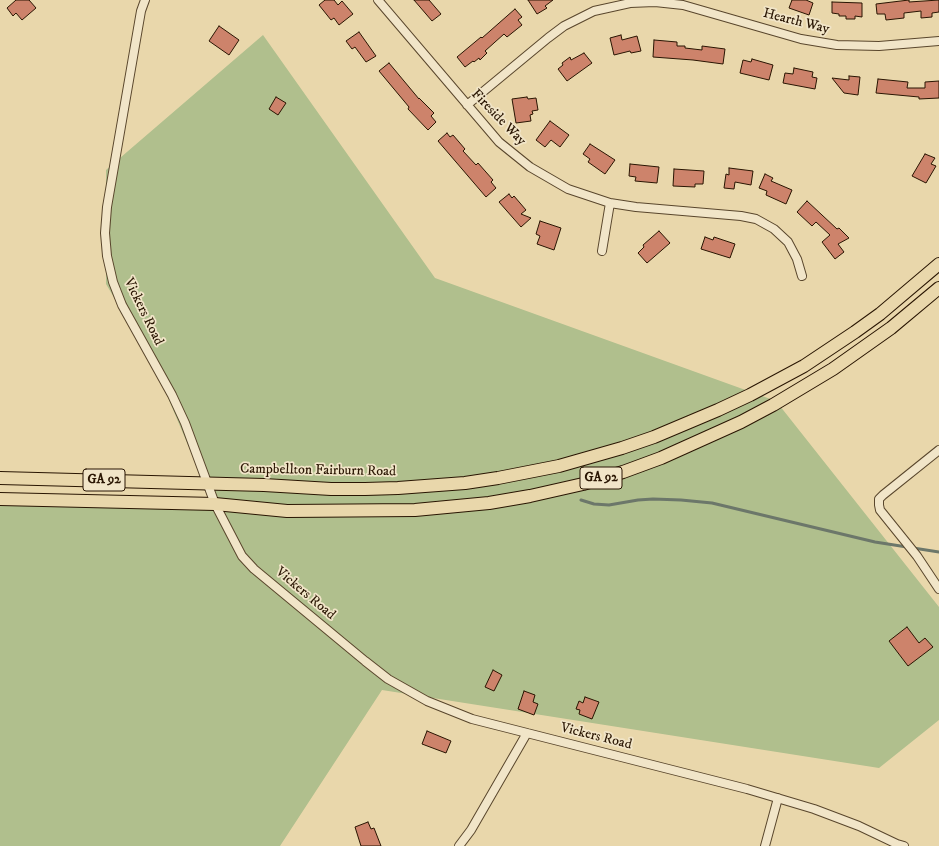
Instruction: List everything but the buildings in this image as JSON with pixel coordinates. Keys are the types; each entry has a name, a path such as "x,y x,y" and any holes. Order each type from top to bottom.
{"main road":[{"name":"Campbellton Fairburn Road","path":"0,478 208,483 331,489 398,488 478,481 566,464 622,448 667,432 750,395 804,366 849,336 880,314 939,264"},
{"name":"GA 92","path":"0,499 215,504 287,511 416,510 490,503 530,496 583,484 623,472 661,458 719,432 773,405 863,349 939,288"}],"street":[{"name":"Vickers Road","path":"145,0 141,10 107,207 105,233 107,256 113,282 122,305 172,395 185,423 215,504 242,556 254,568 365,661 388,678 427,701 472,719 778,798 814,809 859,826 904,846"},
{"name":"Fireside Way","path":"378,0 499,142 530,167 568,189 610,203 636,207 741,216 756,219 774,229 788,242 797,259 802,276"},
{"name":"Hearth Way","path":"467,105 564,26 594,11 630,3 655,2 683,5 801,39 837,45 879,46 939,42"},
{"path":"602,251 610,203"},
{"path":"939,450 882,495 879,499 878,505 880,510 917,556 939,589"},
{"path":"459,846 471,830 527,733"},
{"path":"765,846 778,798"}],"green space":[{"path":"263,35 435,278 776,401 939,607 939,720 879,768 382,690 280,846 0,846 0,493 212,502 155,367 106,284 106,170"}],"waterway":[{"path":"581,500 594,504 609,505 653,499 712,503 875,542 939,552"}]}
